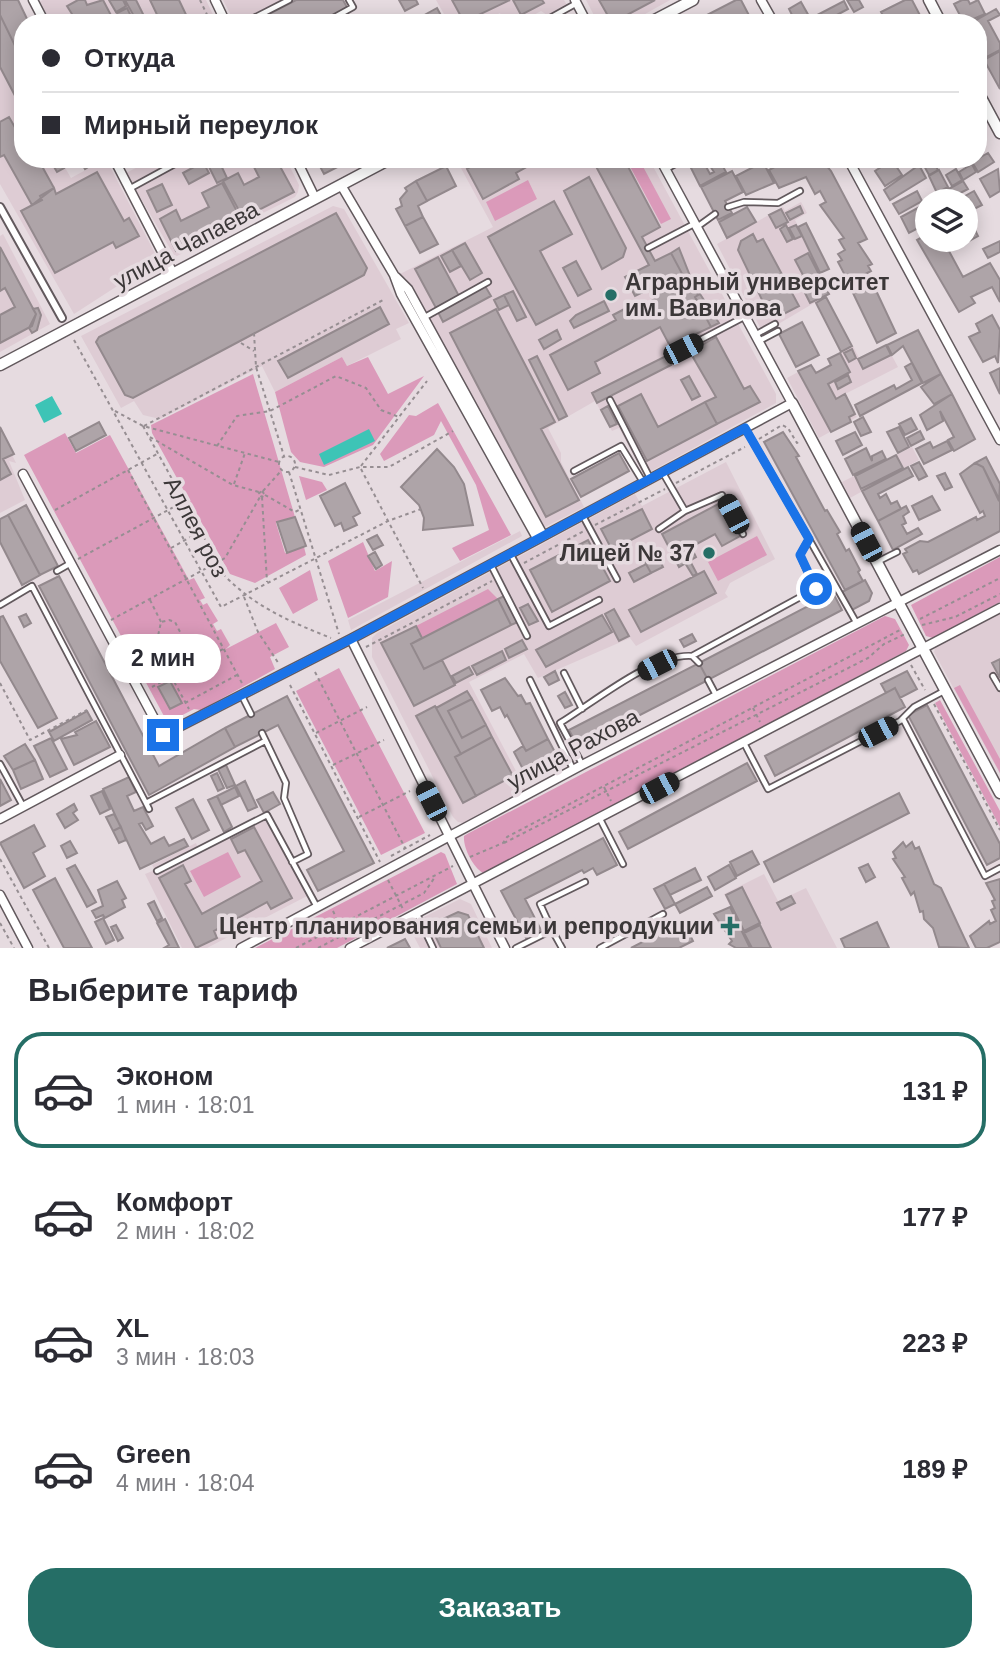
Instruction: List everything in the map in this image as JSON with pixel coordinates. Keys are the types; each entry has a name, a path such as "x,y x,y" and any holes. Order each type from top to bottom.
{"street":[{"path":"666,14 693,0"},
{"path":"987,109 1000,133"},
{"path":"119,168 173,273"},
{"path":"300,168 315,198"},
{"name":"улица Чапаева","path":"0,365 373,168"},
{"path":"853,168 1000,440"},
{"path":"666,169 1000,793"},
{"path":"341,185 540,537"},
{"path":"0,208 62,318"},
{"path":"394,275 408,289 540,537"},
{"path":"23,474 163,735 351,639 792,403"},
{"name":"улица Рахова","path":"241,948 578,767 1000,550"},
{"path":"351,948 1000,608"},
{"path":"351,639 505,948"},
{"path":"0,819 120,755"},
{"path":"0,895 28,948"}],"lane":[{"path":"262,14 289,0"},
{"path":"340,14 353,7 349,0"},
{"path":"556,14 576,2"},
{"path":"130,189 168,168"},
{"path":"729,207 744,202 778,203 800,191"},
{"path":"648,248 715,214"},
{"path":"424,318 488,282"},
{"path":"683,349 745,316"},
{"path":"757,338 775,324"},
{"path":"757,338 778,331"},
{"path":"610,400 646,480"},
{"path":"745,428 856,622"},
{"path":"575,471 621,446 646,480"},
{"path":"663,472 685,511"},
{"path":"659,529 685,511 722,495 743,534"},
{"path":"582,515 617,579"},
{"path":"578,767 559,723 598,695 677,654 692,656 816,589 800,555 809,539"},
{"path":"877,563 897,552"},
{"path":"510,553 549,626 599,600"},
{"path":"57,572 71,563"},
{"path":"490,564 527,636"},
{"path":"0,605 32,586 149,809"},
{"path":"692,656 699,663"},
{"path":"564,673 582,709"},
{"path":"993,676 1000,688"},
{"path":"530,680 578,767"},
{"path":"708,680 716,695"},
{"path":"744,743 768,789 903,719 914,707 945,691"},
{"path":"242,696 251,714"},
{"path":"903,719 985,876 1000,868"},
{"path":"262,733 286,783 284,798 308,853 292,862"},
{"path":"146,803 265,741"},
{"path":"0,764 23,807"},
{"path":"157,871 267,815 317,908"},
{"path":"600,819 623,864"},
{"path":"562,948 540,904 585,882"},
{"path":"417,914 433,948"},
{"path":"600,948 663,914"},
{"path":"516,948 552,930"}],"path":[{"path":"143,426 385,299"},
{"path":"254,333 256,367 284,456"},
{"name":"Аллея роз","path":"74,340 221,607 244,596"},
{"path":"241,343 254,351"},
{"path":"217,446 237,416 270,411 336,376 366,388 381,410 399,417"},
{"path":"360,467 427,381"},
{"path":"114,411 143,426 279,462 283,470 289,472"},
{"path":"143,426 225,576 244,596 280,617 331,638"},
{"path":"295,467 329,475 360,467 389,467 453,431"},
{"path":"149,436 233,485 259,492 295,512 301,509"},
{"path":"233,485 246,452"},
{"path":"45,516 158,454"},
{"path":"279,462 284,456"},
{"path":"284,456 294,459 295,467"},
{"path":"289,472 295,467"},
{"path":"360,467 435,611"},
{"path":"128,470 243,685"},
{"path":"104,624 225,558 262,495 283,470"},
{"path":"289,472 339,635"},
{"path":"262,495 267,583"},
{"path":"71,563 184,501"},
{"path":"244,596 388,521 421,509"},
{"path":"170,549 201,531"},
{"path":"296,948 462,862 607,793 868,658 884,644 1000,578"},
{"path":"503,843 507,837 752,708 912,628 955,617 1000,594"},
{"path":"244,596 258,632 279,664"},
{"path":"149,599 161,622 158,631 164,648 177,672"},
{"path":"161,622 173,621 196,663"},
{"path":"164,648 183,637"},
{"path":"152,687 224,649"},
{"path":"909,661 927,693"},
{"path":"913,667 919,663"},
{"path":"315,672 405,848"},
{"path":"185,703 237,674"},
{"path":"171,676 189,709"},
{"path":"0,683 30,740 94,706"},
{"path":"290,685 408,918"},
{"path":"934,703 1000,830"},
{"path":"315,733 367,708"},
{"path":"752,708 763,727"},
{"path":"332,766 384,740"},
{"path":"603,786 614,806"},
{"path":"358,817 410,791"},
{"path":"380,862 430,835"},
{"path":"0,859 49,948"},
{"path":"318,948 424,892 436,875"},
{"path":"328,902 351,948"},
{"path":"0,923 13,948"}],"shaded area":[{"path":"206,0 213,14 46,14 40,1"},
{"path":"223,0 285,0 258,14 230,14"},
{"path":"436,0 564,0 567,5 549,14 541,11 536,14 444,14"},
{"path":"586,0 670,0 645,14 593,14"},
{"path":"0,68 14,95 14,168 65,168 71,178 89,168 111,168 159,261 154,270 132,283 122,283 74,314 0,184"},
{"path":"136,168 290,168 299,185 295,197 175,257 126,173"},
{"name":"Аграрный университет им. Вавилова","path":"461,168 654,168 776,394 776,403 644,475 619,428 612,431 595,401 548,428 561,453 561,462 584,507 545,527 406,278 398,275 493,227"},
{"path":"631,168 644,168 671,219 661,224"},
{"path":"528,180 537,199 495,221 486,202"},
{"path":"801,202 807,213 795,220 831,293 763,333 717,244 783,207 785,211"},
{"path":"333,206 344,209 409,323 396,329 401,339 347,366 342,357 275,392 262,366 160,419 143,415 134,401 121,408 81,336"},
{"path":"3,234 50,324 0,352 0,236"},
{"path":"886,345 898,367 845,394 857,417 819,438 787,378 811,365 816,373 831,365 828,359 853,346 859,358"},
{"path":"342,357 347,366 368,357 388,394 424,376 373,445 324,467 300,462 291,452 275,392"},
{"path":"253,374 295,517 276,523 285,553 304,547 306,555 255,583 230,574 152,433 151,425"},
{"path":"52,396 62,414 44,423 35,405"},
{"path":"438,403 511,535 460,561 452,548 489,530 476,485 441,421 434,435 384,461 380,454 409,415 416,416"},
{"path":"369,429 375,441 324,465 319,454"},
{"path":"0,430 16,463 9,461 25,500 0,513"},
{"path":"65,433 76,453 110,435 189,580 194,578 205,598 200,600 203,605 207,603 218,621 213,624 217,631 221,629 230,645 226,649 276,623 289,647 270,657 275,669 201,710 194,709 171,721 165,718 24,455"},
{"path":"912,447 919,460 850,498 842,482"},
{"path":"726,462 775,559 730,583 725,593 728,597 636,646 630,638 538,678 524,654 469,682 526,790 464,823 458,822 453,817 372,657 372,638 635,494 642,506"},
{"path":"299,476 322,482 327,490 306,500"},
{"path":"520,531 522,536 351,630 348,620"},
{"path":"757,536 767,555 718,581 708,562"},
{"path":"363,542 375,571 392,561 388,597 348,618 328,561"},
{"path":"1000,557 1000,602 933,638 926,636 911,605"},
{"path":"310,570 318,600 293,614 279,588"},
{"path":"488,589 498,599 422,638 416,626"},
{"path":"1000,614 1000,774 934,652 936,646"},
{"path":"885,616 895,619 909,645 906,651 491,871 483,873 472,862 464,841 464,836 469,833"},
{"path":"339,668 425,833 381,855 296,691"},
{"path":"960,685 1000,759 1000,773 954,688"},
{"path":"940,700 1000,811 1000,827 935,703"},
{"path":"267,814 311,894 207,948 182,948 145,874 155,870 152,865 196,843 198,848"},
{"path":"228,852 241,877 204,897 190,871"},
{"path":"441,852 445,854 457,884 337,948 255,948"},
{"path":"764,874 778,901 806,888 837,948 750,948 724,894"},
{"path":"460,899 471,904 492,948 420,948 408,925"}],"building":[{"path":"0,0 18,0 25,14 14,14 14,44 0,15"},
{"path":"78,0 85,0 87,5 103,0 110,14 72,14 67,6"},
{"path":"109,0 123,0 126,6 116,12"},
{"path":"125,0 136,0 143,14 133,14"},
{"path":"150,0 179,0 186,14 157,14"},
{"path":"296,0 343,0 348,9 338,14 269,14"},
{"path":"399,0 416,0 418,4 405,11"},
{"path":"452,0 510,0 481,14 460,14"},
{"path":"513,0 542,0 544,3 523,14"},
{"path":"599,0 655,0 629,14 607,14"},
{"path":"741,0 748,14 709,14"},
{"path":"847,0 859,0 863,7 854,12"},
{"path":"905,0 912,0 919,14 882,14 881,12"},
{"path":"968,0 970,4 978,0 985,14 959,14 954,4"},
{"path":"844,1 848,9 839,14 819,14"},
{"path":"801,2 808,14 792,14 789,9"},
{"path":"127,8 130,14 118,14"},
{"path":"437,8 440,14 426,14"},
{"path":"996,9 1000,15 988,21 1000,43 1000,50 987,57 987,14"},
{"path":"0,15 14,44 14,94 0,67"},
{"path":"1000,51 1000,89 987,65 987,58"},
{"path":"9,117 14,126 14,168 43,168 54,188 32,205 4,155 0,157 0,122"},
{"path":"987,154 994,162 987,166"},
{"path":"192,168 206,168 209,173 189,184 183,173"},
{"path":"210,168 222,168 227,178 217,183"},
{"path":"254,168 281,168 294,192 243,218 223,181 238,173 244,185 259,177"},
{"path":"321,168 336,168 324,174"},
{"path":"447,168 456,186 427,201 416,181"},
{"path":"525,168 516,173 519,179 483,199 467,169"},
{"path":"597,168 629,168 660,227 642,237 655,261 671,253 687,283 691,281 698,295 695,297 711,327 670,346 660,327 595,362 600,373 568,390 550,355 616,320 613,315 634,304 636,309 655,299 649,289 635,296 625,277 649,265"},
{"path":"691,168 707,168 710,174 714,172 711,168 724,168 726,172 700,186"},
{"path":"751,168 766,168 774,183 746,195 736,176"},
{"path":"828,168 867,239 858,243 872,264 868,266 871,271 849,283 838,262 842,260 838,254 845,250 839,240 844,238 820,205 826,202 820,191 815,194 806,177 779,188 769,170"},
{"path":"880,168 897,168 902,175 885,186 875,171"},
{"path":"915,168 921,168 926,178 890,200 884,190"},
{"path":"925,168 937,168 938,170 929,175"},
{"path":"966,168 974,168 976,172 963,180 959,172"},
{"path":"956,169 962,180 952,186 946,175"},
{"path":"998,169 1000,191 990,197 980,179"},
{"path":"939,170 948,187 935,189 929,176"},
{"path":"732,171 743,192 725,201 732,213 718,220 701,187"},
{"path":"97,172 124,221 129,218 139,236 116,248 113,242 55,273 21,211 42,200 40,196 54,188 56,194"},
{"path":"589,177 626,248 623,257 602,269 564,191"},
{"path":"416,181 427,201 418,206 423,217 405,226 396,209 402,206 400,199 407,191 405,188"},
{"path":"963,181 968,189 948,189"},
{"path":"222,183 241,219 176,251 160,219 176,210 181,221 209,207 202,193"},
{"path":"162,184 172,205 157,212 147,191"},
{"path":"915,192 915,205 899,214 893,204"},
{"path":"554,201 572,234 540,251 570,307 536,325 488,237"},
{"path":"800,206 803,213 790,220 786,213"},
{"path":"747,207 756,222 727,238 719,222"},
{"path":"781,209 788,222 776,228 769,215"},
{"path":"915,209 915,230 909,233 901,217"},
{"path":"336,213 367,268 364,275 133,398 125,395 96,342 99,337"},
{"path":"423,217 438,244 420,253 405,226"},
{"path":"806,223 829,269 820,273 798,227"},
{"path":"786,225 793,239 787,242 780,229"},
{"path":"796,225 802,236 795,239 789,228"},
{"path":"753,234 757,242 763,239 799,306 778,317 770,301 764,304 738,250 741,241"},
{"path":"1000,241 1000,252 988,258 983,249"},
{"path":"465,243 482,273 470,280 452,250"},
{"path":"0,247 36,314 32,326 0,343 0,315 15,307 5,288 0,291"},
{"path":"679,248 692,281 687,283 671,253"},
{"path":"452,250 461,266 450,272 441,256"},
{"path":"924,252 949,252 963,277 990,263 1000,280 1000,302 992,287 971,297 975,303 959,312"},
{"path":"808,253 829,294 810,303 802,287 805,286 800,277 803,275 795,260"},
{"path":"438,257 459,296 436,308 415,269"},
{"path":"576,261 591,289 578,296 563,268"},
{"path":"872,282 896,333 877,343 852,291"},
{"path":"485,286 491,296 443,322 438,312"},
{"path":"513,291 526,317 517,321 504,295"},
{"path":"700,294 719,323 711,327 695,297"},
{"path":"504,295 509,305 499,310 494,300"},
{"path":"826,297 852,346 841,352 816,303"},
{"path":"604,301 609,311 574,328 570,321 576,315"},
{"path":"380,307 389,324 288,378 278,361"},
{"path":"38,308 41,315 37,330 32,333 29,328 36,314 33,309"},
{"path":"496,309 555,422 541,429 579,500 546,517 450,333"},
{"path":"992,315 1000,330 998,363 995,356 983,362 969,337 980,332 976,324"},
{"path":"802,322 819,355 796,367 779,334"},
{"path":"557,330 561,339 544,349 539,340"},
{"path":"918,330 941,374 923,383 903,346 892,355 887,345"},
{"path":"716,337 744,389 750,386 760,402 717,424 705,402 716,397 690,352"},
{"path":"886,345 891,355 863,369 858,359"},
{"path":"852,349 856,358 849,362 844,353"},
{"path":"840,353 850,372 828,384 836,399 845,394 855,414 849,417 851,422 831,432 798,371 811,365 816,373 831,365 828,359"},
{"path":"537,356 567,416 559,420 529,360"},
{"path":"666,356 671,365 597,403 592,393"},
{"path":"912,363 922,383 860,416 855,405 894,385 896,389 912,380 905,367"},
{"path":"1000,368 1000,394 990,373"},
{"path":"941,374 952,394 934,404 921,387"},
{"path":"848,375 851,382 838,389 835,382"},
{"path":"689,376 700,396 692,400 681,380"},
{"path":"641,394 658,427 705,402 717,424 647,461 618,406"},
{"path":"952,394 975,439 954,451 948,440 954,437 940,411 943,421 927,430 920,415"},
{"path":"608,406 617,424 610,427 601,410"},
{"path":"863,417 871,432 861,436 854,422"},
{"path":"911,418 917,429 905,435 899,424"},
{"path":"99,422 106,435 76,451 69,438"},
{"path":"0,427 14,454 3,459 11,474 0,480"},
{"path":"899,427 909,447 898,453 887,432"},
{"path":"920,431 924,439 911,446 907,438"},
{"path":"783,432 799,456 796,457 825,511 827,510 840,532 837,534 846,551 849,549 860,570 858,572 863,581 845,590 764,442"},
{"path":"855,432 862,445 843,455 836,441"},
{"path":"947,441 952,450 924,464 916,449 930,442 933,448"},
{"path":"866,448 872,461 872,456 882,451 886,459 853,475 845,459"},
{"path":"437,449 454,467 464,484 473,525 423,530 424,518 419,505 401,487"},
{"path":"619,453 629,471 581,497 571,479"},
{"path":"896,455 903,468 861,489 855,476"},
{"path":"986,457 1000,484 999,501 983,467 975,463"},
{"path":"919,462 927,476 919,480 911,466"},
{"path":"975,463 983,467 1000,501 1000,531 919,574 917,570 913,572 903,554 907,552 905,549 920,541 928,542 976,517 977,520 985,516 983,511 980,513 960,474"},
{"path":"908,467 913,476 878,494 880,498 886,494 891,504 897,501 901,509 878,521 862,491"},
{"path":"945,473 952,487 945,490 937,476"},
{"path":"345,483 360,513 353,517 357,525 344,531 341,523 335,526 320,496"},
{"path":"932,496 940,510 919,520 912,506"},
{"path":"722,502 740,536 722,546 715,534 691,547 696,557 679,567 662,534"},
{"path":"26,505 58,566 40,575 8,515"},
{"path":"906,506 909,512 903,516 906,523 902,525 907,534 918,528 922,534 893,550 878,521"},
{"path":"642,509 652,529 612,550 601,529"},
{"path":"8,515 40,575 22,585 0,542 0,519"},
{"path":"295,517 306,546 287,553 277,522"},
{"path":"377,535 383,545 373,550 367,540"},
{"path":"588,540 610,581 552,612 530,570"},
{"path":"654,549 663,567 651,573 641,555"},
{"path":"375,552 382,565 376,569 368,556"},
{"path":"690,561 697,574 693,576 685,563"},
{"path":"646,564 651,573 634,582 629,573"},
{"path":"704,571 716,593 641,632 629,610"},
{"path":"59,576 159,766 225,728 235,747 149,795 39,586"},
{"path":"865,580 872,593 869,601 852,610 842,592"},
{"path":"833,593 842,610 708,680 699,663"},
{"path":"504,596 518,622 511,625 498,599"},
{"path":"498,599 511,625 424,669 411,644"},
{"path":"528,604 538,621 529,625 520,608"},
{"path":"614,609 629,636 619,641 605,614"},
{"path":"26,614 31,623 24,627 19,617"},
{"path":"602,615 612,632 546,667 536,650"},
{"path":"3,616 57,718 38,728 0,661 0,617"},
{"path":"416,626 422,638 411,644 424,669 442,660 455,685 414,706 381,643"},
{"path":"692,634 696,641 684,647 680,640"},
{"path":"522,640 527,649 509,658 505,649"},
{"path":"502,651 506,660 477,675 472,666"},
{"path":"1000,659 1000,678 992,663"},
{"path":"699,663 708,680 578,747 569,730"},
{"path":"469,667 473,674 456,683 452,676"},
{"path":"555,671 559,680 549,685 544,677"},
{"path":"907,671 917,689 900,698 895,688 886,693 881,684"},
{"path":"505,678 526,704 530,703 548,739 526,751 507,715 505,717 500,707 492,711 481,690"},
{"path":"170,681 182,703 170,709 158,687"},
{"path":"895,688 905,707 775,776 765,756"},
{"path":"467,691 472,699 448,711 462,738 486,725 492,737 461,754 436,708"},
{"path":"565,692 572,705 565,708 558,696"},
{"path":"287,696 374,863 318,891 307,870 344,851 278,725 235,747 225,728"},
{"path":"472,699 486,725 462,738 448,711"},
{"path":"927,705 1000,844 1000,858 987,865 908,715"},
{"path":"435,706 461,754 455,757 476,796 463,803 416,716"},
{"path":"87,711 92,720 54,741 49,732"},
{"path":"96,721 110,747 74,765 61,739 77,735 75,732"},
{"path":"492,737 513,776 476,796 455,757"},
{"path":"51,738 67,769 50,777 34,746"},
{"path":"548,739 557,756 525,773 514,752 523,746 526,751"},
{"path":"25,744 35,760 13,770 4,756"},
{"path":"35,760 43,779 21,789 13,770"},
{"path":"747,763 757,781 628,849 619,832"},
{"path":"226,765 235,785 227,788 218,769"},
{"path":"217,773 224,788 218,791 211,776"},
{"path":"129,777 136,792 127,796 134,811 143,807 153,826 146,830 142,823 139,824 151,844 164,837 169,846 184,839 188,846 140,869 103,789"},
{"path":"0,779 11,800 0,806"},
{"path":"245,781 257,807 248,811 236,786"},
{"path":"235,787 239,796 221,805 217,796"},
{"path":"102,791 110,809 100,814 91,796"},
{"path":"273,792 280,804 264,813 257,800"},
{"path":"899,793 909,813 774,882 764,862"},
{"path":"217,796 232,827 224,832 208,800"},
{"path":"193,799 209,830 192,839 176,808"},
{"path":"74,804 77,810 73,813 78,820 65,828 57,814"},
{"path":"114,814 121,827 113,831 106,817"},
{"path":"34,825 45,846 33,853 45,876 24,888 0,843"},
{"path":"121,827 126,840 119,843 113,831"},
{"path":"254,827 292,898 271,909 267,902 214,931 217,938 196,948 159,878 183,865 191,881 185,884 202,914 262,881 245,850 238,853 231,839"},
{"path":"603,838 617,865 597,875 593,868 584,873 582,870 525,899 541,930 526,938 501,891"},
{"path":"70,841 77,853 67,858 61,846"},
{"path":"903,842 906,847 912,842 915,849 919,847 934,884 941,888 969,948 939,947 933,928 924,919 914,892 911,895 902,878 905,877 893,859 896,858 893,852"},
{"path":"752,851 759,864 737,876 730,862"},
{"path":"868,864 875,877 866,882 859,868"},
{"path":"75,865 96,902 87,907 67,869"},
{"path":"729,865 736,878 715,890 708,877"},
{"path":"695,868 701,880 670,895 664,884"},
{"path":"55,878 92,948 64,948 33,890"},
{"path":"1000,879 1000,942 987,948 976,948 970,936 989,921 990,924 996,921 991,910 995,908 992,901 995,900 986,883"},
{"path":"117,881 126,898 122,900 125,907 105,918 103,915 96,918 92,911 103,906 98,890"},
{"path":"664,884 675,904 665,909 654,889"},
{"path":"707,887 712,896 680,913 675,904"},
{"path":"742,887 760,923 744,931 726,895"},
{"path":"791,896 795,903 781,910 777,903"},
{"path":"154,901 162,918 157,921 148,904"},
{"name":"Центр планирования семьи и репродукции","path":"730,907 750,948 736,948 729,944 732,941 714,914"},
{"path":"458,912 468,915 484,948 441,948 430,925"},
{"path":"103,918 114,940 106,944 95,922"},
{"path":"165,919 179,948 164,948 169,945 157,923"},
{"path":"683,921 693,941 679,948 631,948"},
{"path":"877,922 889,948 845,948 841,939"},
{"path":"116,925 123,938 118,941 111,927"},
{"path":"760,925 771,948 752,948 744,933"},
{"path":"405,939 410,948 387,948"}],"place":[{"name":"Аграрный университет им. Вавилова","path":"611,295"},
{"name":"Лицей № 37","path":"709,553"},
{"name":"Центр планирования семьи и репродукции","path":"730,926"}],"route":[{"path":"163,735 351,639 395,613 745,428 809,539 800,555 816,589"}]}
